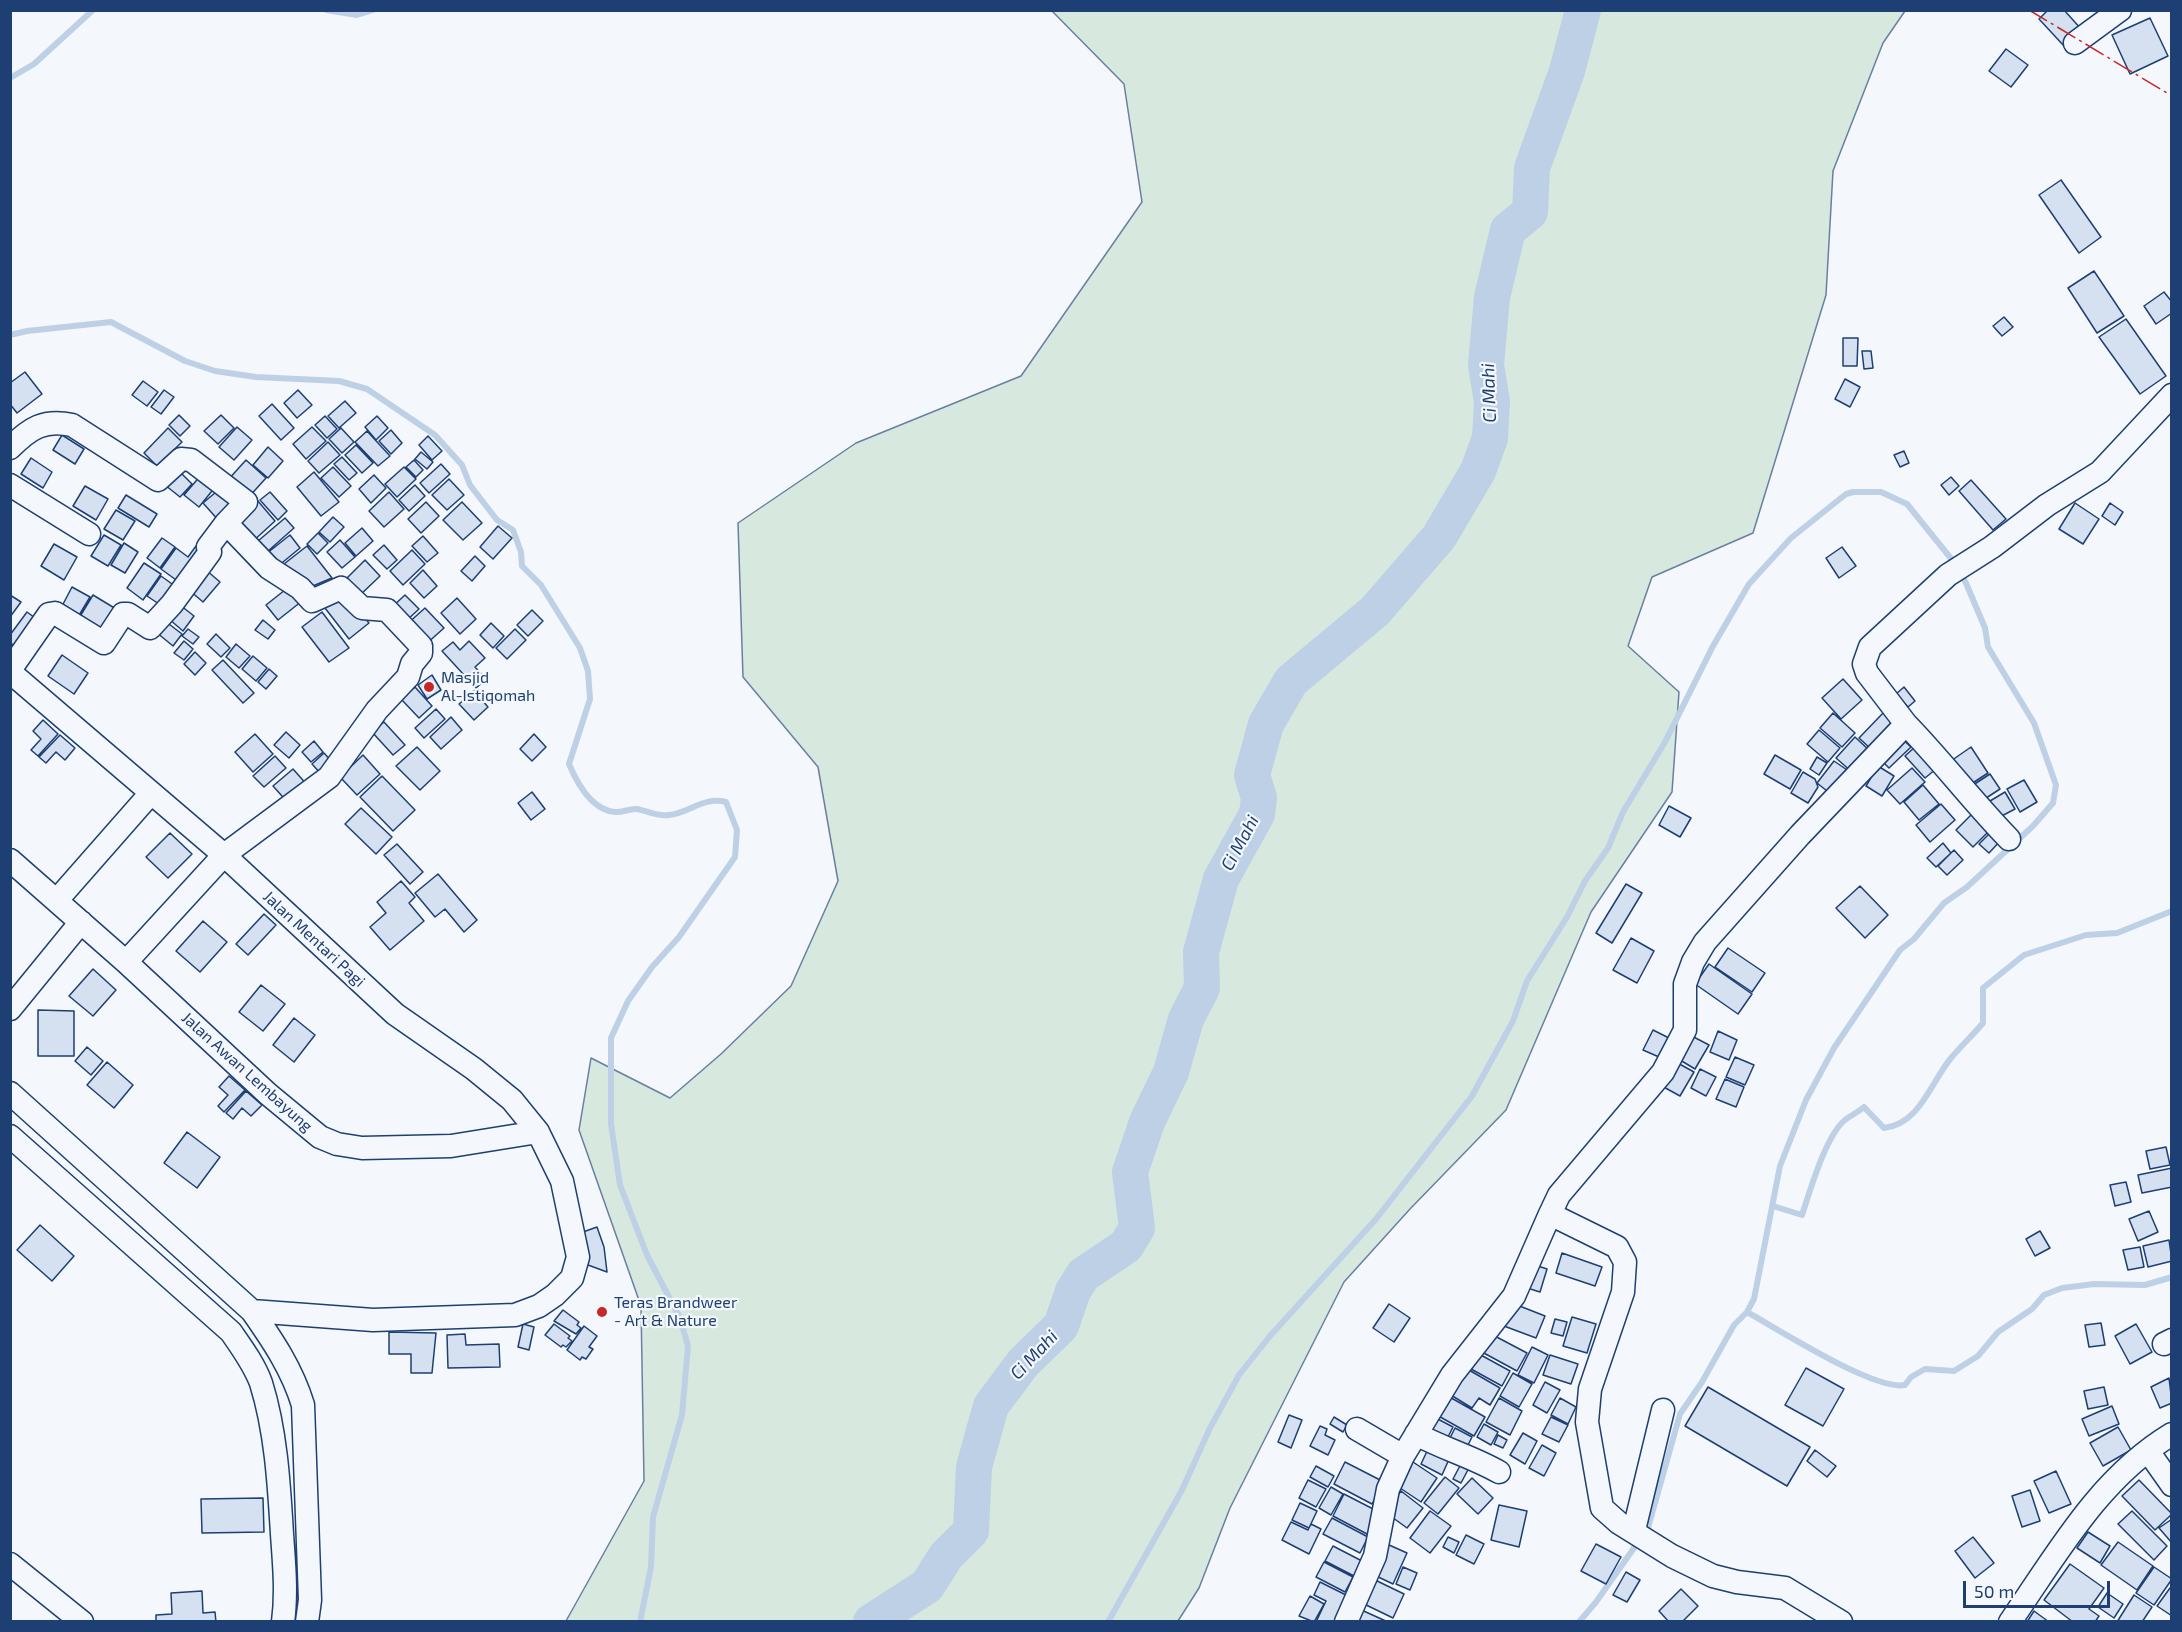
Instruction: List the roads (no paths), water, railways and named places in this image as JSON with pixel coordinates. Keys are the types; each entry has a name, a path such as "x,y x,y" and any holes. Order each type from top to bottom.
{"street":[{"path":"2075,43 2120,10"},
{"path":"2009,839 1968,798 1932,750 1906,724 1867,673 1864,664 1870,647 1948,575 1992,548 2047,505 2100,472 2172,394"},
{"path":"10,448 27,430 41,423 56,421 87,432 158,480 181,459 191,460 246,502 208,547 210,552 172,604 150,628 128,614 123,614 104,643 55,613 49,614 10,671"},
{"path":"10,485 89,534"},
{"path":"126,962 224,855 329,777 377,710 408,677 412,664 421,653 420,646 387,610 363,608 341,588 312,601 300,588 269,568 226,524"},
{"name":"Jalan Mentari Pagi","path":"10,671 224,855 395,1014 474,1069 512,1100 538,1132 562,1181 578,1257 572,1278 555,1295 539,1306 515,1315 373,1320 252,1311"},
{"path":"1346,1622 1375,1556 1389,1489 1403,1456 1452,1375 1510,1302 1559,1195 1663,1072 1684,1030 1685,984 1693,962 1706,942 1800,835 1906,724"},
{"path":"57,900 151,793"},
{"name":"Jalan Awan Lembayung","path":"10,860 126,962 297,1119 320,1137 337,1144 362,1148 451,1146 538,1132"},
{"path":"10,1009 81,922"},
{"path":"10,1094 252,1311 283,1355 303,1405 310,1600 307,1622"},
{"path":"10,1136 231,1332 250,1360 260,1382 269,1413 280,1493 286,1621"},
{"path":"1550,1214 1617,1247 1625,1262 1623,1292 1590,1389 1587,1422 1602,1508 1619,1522 1672,1556 1713,1576 1737,1582 1785,1588 1841,1622"},
{"path":"1634,1530 1663,1410"},
{"path":"1357,1428 1403,1456"},
{"path":"1416,1434 1441,1448 1485,1464 1499,1472"},
{"path":"2010,1622 2097,1497 2148,1451 2172,1434"},
{"path":"2148,1451 2172,1485"},
{"path":"10,1564 56,1614 82,1622"}],"waterway":[{"path":"10,78 34,64 93,10"},
{"path":"326,10 357,15 373,10"},
{"name":"Ci Mahi","path":"871,1622 927,1586 946,1556 971,1531 974,1467 991,1406 1023,1363 1061,1326 1073,1291 1083,1275 1126,1246 1137,1228 1130,1172 1147,1122 1171,1072 1186,1019 1202,988 1201,952 1221,879 1257,814 1259,798 1252,775 1266,724 1291,681 1375,611 1439,537 1478,471 1490,438 1492,402 1486,365 1492,297 1508,230 1530,212 1532,168 1567,71 1583,10"},
{"path":"10,335 111,322 185,361 215,371 256,377 339,381 367,389 435,435 462,465 470,485 497,520 513,530 521,552 522,566 541,585 580,648 588,671 590,699 569,764 576,779 592,801 606,810 618,812 637,809 660,815 676,814 711,801 726,802 737,830 735,857 679,937 652,967 628,1001 611,1038 611,1124 620,1185 647,1255 680,1318 688,1346 682,1415 653,1517 651,1567 640,1622"},
{"path":"1108,1622 1182,1490 1210,1428 1239,1375 1270,1336 1376,1219 1472,1096 1513,1021 1527,981 1567,917 1585,881 1608,848 1623,812 1665,742 1713,646 1749,584 1791,538 1846,494 1881,492 1907,504 1953,561 1966,583 1985,628 1988,647 2034,723 2056,785 2053,803 2033,826 1967,887 1944,903 1914,939 1900,950 1834,1048 1806,1100 1780,1166 1754,1299 1747,1312 1734,1325 1702,1382 1680,1414 1648,1528 1596,1602 1579,1622"},
{"path":"1773,1206 1802,1215 1819,1164 1831,1138 1845,1120 1864,1107 1884,1128 1907,1119 1924,1100 1951,1058 1983,1023 1983,988 2024,955 2086,935 2117,933 2172,911"},
{"path":"1747,1312 1850,1369 1872,1379 1905,1385 1911,1377 1925,1369 1954,1371 1978,1356 1998,1332 2032,1309 2044,1295 2062,1288 2094,1284 2145,1285 2172,1277"}],"place":[{"name":"Masjid Al-Istiqomah","path":"429,687"},
{"name":"Teras Brandweer - Art & Nature","path":"602,1312"}]}
